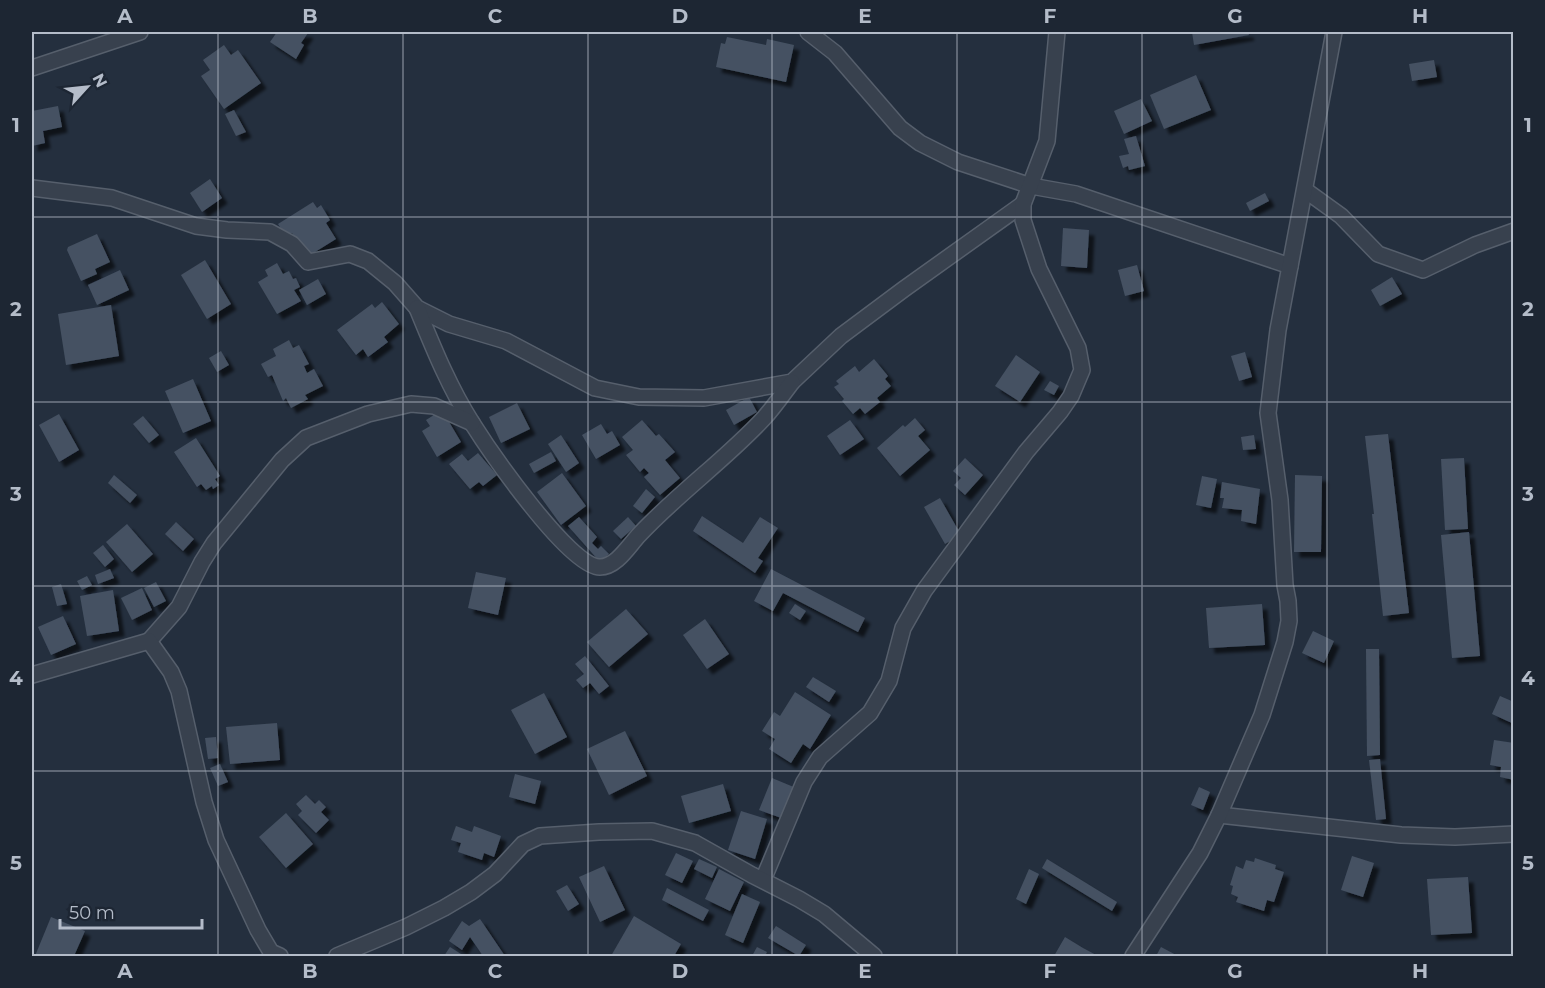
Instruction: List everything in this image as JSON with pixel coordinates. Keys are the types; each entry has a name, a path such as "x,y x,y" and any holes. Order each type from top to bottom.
{"street":[{"path":"32,68 140,32"},
{"path":"808,32 835,53 900,128 920,143 958,162 1031,186 1076,194 1290,266"},
{"path":"763,880 804,782 820,757 870,713 889,681 903,628 924,591 1026,452 1060,412 1071,396 1082,370 1078,348 1039,269 1023,220 1023,204 1047,141 1057,32"},
{"path":"1133,957 1200,853 1220,815 1263,715 1285,642 1289,621 1280,500 1268,413 1278,330 1334,32"},
{"path":"32,188 112,198 196,226 270,232 292,244 308,262 350,254 368,261 395,283 417,308 438,360 472,423 519,489 567,547 586,564 599,567 611,565 642,532 765,417 792,382 842,336 1023,204"},
{"path":"1305,190 1341,216 1378,254 1423,270 1475,245 1514,231"},
{"path":"417,308 449,324 506,341 595,388 639,397 704,398 792,382"},
{"path":"32,675 149,641 179,607 214,543 282,460 306,438 369,414 411,404 434,406 472,423"},
{"path":"149,641 171,672 179,691 199,782 216,840 258,930 274,955"},
{"path":"1220,815 1401,835 1455,837 1514,834"},
{"path":"337,957 406,927 453,903 495,874 523,843 540,836 587,832 652,831 695,843 824,914 874,957"}],"building":[{"path":"277,32 308,33 301,43 304,45 296,59 270,42"},
{"path":"1192,32 1248,32 1249,35 1194,45"},
{"path":"727,37 766,45 767,39 794,45 786,82 716,67 721,43 725,44"},
{"path":"224,45 231,55 238,50 261,83 224,109 201,76 210,70 203,60"},
{"path":"1434,60 1437,77 1412,81 1409,64"},
{"path":"1196,75 1211,110 1164,129 1150,95"},
{"path":"1141,99 1152,121 1124,134 1114,111"},
{"path":"58,106 62,127 43,131 45,143 32,146 32,111"},
{"path":"234,110 246,132 236,136 225,114"},
{"path":"1136,136 1145,166 1129,170 1128,166 1123,168 1119,156 1129,154 1124,139"},
{"path":"210,179 222,198 202,212 190,193"},
{"path":"1265,193 1269,201 1250,211 1246,203"},
{"path":"313,202 317,208 321,205 330,220 326,223 336,239 307,257 292,233 286,237 278,224"},
{"path":"1063,228 1089,230 1087,268 1061,266"},
{"path":"97,234 110,262 95,269 97,274 81,281 67,250 68,247"},
{"path":"205,260 231,304 207,319 181,275"},
{"path":"277,263 283,274 289,271 293,279 296,278 300,287 294,290 301,301 277,314 258,282 268,276 265,270"},
{"path":"1137,265 1144,291 1125,296 1118,270"},
{"path":"120,270 129,290 97,305 88,285"},
{"path":"1392,277 1402,294 1380,306 1371,290"},
{"path":"318,279 326,294 307,305 299,290"},
{"path":"382,302 399,324 384,337 388,342 368,357 363,349 356,355 337,330 372,304 375,308"},
{"path":"111,305 119,356 66,365 58,314"},
{"path":"289,340 293,348 299,345 309,364 304,366 307,373 314,369 323,386 305,395 308,399 291,408 286,398 283,401 272,375 268,377 261,364 276,356 273,349"},
{"path":"221,351 229,365 217,372 209,358"},
{"path":"1245,352 1252,377 1239,381 1231,356"},
{"path":"1016,355 1040,372 1020,402 995,386"},
{"path":"874,359 888,376 885,379 891,386 877,398 880,402 865,414 860,408 853,414 834,387 839,384 836,381 855,366 859,372"},
{"path":"193,379 211,421 183,433 165,391"},
{"path":"1050,381 1059,386 1054,395 1044,390"},
{"path":"749,397 757,412 734,425 726,410"},
{"path":"517,403 530,429 501,443 489,417"},
{"path":"442,410 461,442 437,457 422,431 430,426 426,420"},
{"path":"59,414 79,450 59,462 39,425"},
{"path":"143,416 159,435 149,443 133,424"},
{"path":"915,418 925,430 918,436 930,450 900,476 877,448 903,425 905,427"},
{"path":"642,420 675,452 665,460 680,478 660,495 644,477 649,473 644,468 640,472 626,455 633,450 622,437"},
{"path":"850,420 864,439 840,455 827,436"},
{"path":"601,424 607,434 612,431 620,445 596,459 582,435"},
{"path":"1388,434 1409,613 1383,616 1365,436"},
{"path":"561,435 579,463 566,472 548,444"},
{"path":"1254,435 1256,449 1243,450 1241,437"},
{"path":"196,438 220,476 215,479 219,485 213,489 212,486 206,490 201,484 197,487 174,452"},
{"path":"551,452 556,461 534,473 529,464"},
{"path":"478,453 497,475 483,486 479,482 470,489 449,464 462,454 468,461"},
{"path":"965,458 983,475 965,495 954,485 961,478 953,471"},
{"path":"1464,458 1468,529 1445,530 1441,459"},
{"path":"562,473 586,506 561,525 537,492"},
{"path":"114,475 137,495 130,503 108,483"},
{"path":"1295,475 1322,476 1321,552 1294,552"},
{"path":"1202,476 1217,479 1211,508 1196,505"},
{"path":"1222,482 1260,489 1256,524 1241,521 1242,510 1222,508 1224,498 1220,498"},
{"path":"646,489 655,497 642,513 633,506"},
{"path":"940,498 961,535 945,544 924,507"},
{"path":"702,516 743,543 760,517 778,528 758,558 763,561 755,573 693,531"},
{"path":"579,517 597,537 592,543 598,549 601,546 609,554 600,562 568,526"},
{"path":"628,517 636,526 621,539 613,531"},
{"path":"176,522 194,539 183,551 165,534"},
{"path":"127,524 153,554 132,572 106,542"},
{"path":"1469,532 1480,656 1452,658 1441,535"},
{"path":"103,545 114,559 105,567 93,553"},
{"path":"110,569 114,578 98,584 95,575"},
{"path":"771,569 865,618 858,632 783,593 773,611 754,601"},
{"path":"476,572 506,578 498,615 468,608"},
{"path":"87,576 92,585 82,590 77,581"},
{"path":"156,582 166,601 154,607 144,588"},
{"path":"61,584 67,604 57,606 52,587"},
{"path":"142,588 152,610 132,620 121,598"},
{"path":"113,590 119,631 87,636 80,596"},
{"path":"795,604 806,611 800,620 789,613"},
{"path":"1262,604 1265,645 1209,648 1206,608"},
{"path":"626,609 648,634 609,667 587,642"},
{"path":"63,616 76,644 51,655 38,627"},
{"path":"705,619 729,654 707,669 683,635"},
{"path":"1313,631 1334,641 1324,663 1302,653"},
{"path":"1366,649 1379,649 1380,755 1367,756"},
{"path":"585,656 609,686 599,694 590,683 583,688 576,680 584,674 575,664"},
{"path":"813,677 836,691 829,702 806,687"},
{"path":"795,692 831,715 810,749 803,744 791,763 769,749 775,739 762,731 774,712 780,716"},
{"path":"544,693 567,737 535,754 511,710"},
{"path":"1500,696 1514,702 1514,724 1492,714"},
{"path":"277,723 280,760 230,764 226,727"},
{"path":"625,731 647,776 609,795 587,749"},
{"path":"216,737 218,758 208,759 205,738"},
{"path":"1494,740 1514,743 1514,780 1500,777 1501,767 1490,765"},
{"path":"1380,759 1386,819 1376,820 1369,760"},
{"path":"220,764 228,782 218,786 210,768"},
{"path":"515,774 541,781 535,804 509,797"},
{"path":"772,778 796,788 784,819 759,810"},
{"path":"723,784 731,811 689,823 681,796"},
{"path":"1199,787 1210,792 1203,810 1191,805"},
{"path":"306,795 315,804 319,800 326,807 321,812 329,820 316,833 298,815 302,811 296,804"},
{"path":"741,811 767,819 755,859 728,850"},
{"path":"286,813 313,844 286,868 259,837"},
{"path":"456,826 472,832 474,826 501,836 494,857 484,853 482,860 458,852 461,843 451,840"},
{"path":"676,853 693,861 682,883 665,875"},
{"path":"1352,856 1374,863 1363,897 1341,890"},
{"path":"1255,858 1276,865 1275,869 1284,872 1274,902 1267,900 1264,911 1236,902 1238,897 1231,894 1233,886 1230,885 1236,866 1243,869 1246,860 1254,862"},
{"path":"699,859 717,867 712,878 694,869"},
{"path":"1047,859 1117,902 1112,911 1042,868"},
{"path":"604,866 625,910 600,922 579,877"},
{"path":"719,869 744,882 730,911 705,899"},
{"path":"1029,869 1039,874 1026,904 1016,899"},
{"path":"1468,877 1472,933 1431,935 1427,879"},
{"path":"567,885 579,904 568,911 556,891"},
{"path":"667,888 709,910 703,921 662,900"},
{"path":"742,894 760,902 743,943 725,935"},
{"path":"634,916 681,944 674,956 611,956"},
{"path":"51,917 85,931 74,956 35,956"},
{"path":"480,919 505,956 483,956 470,937 462,950 449,941 462,921 469,926"},
{"path":"776,926 806,945 799,956 768,938"},
{"path":"1065,937 1083,948 1098,956 1054,956"},
{"path":"450,947 464,956 444,956"},
{"path":"757,947 767,952 765,956 752,956"},
{"path":"1161,947 1178,956 1156,956"}]}
